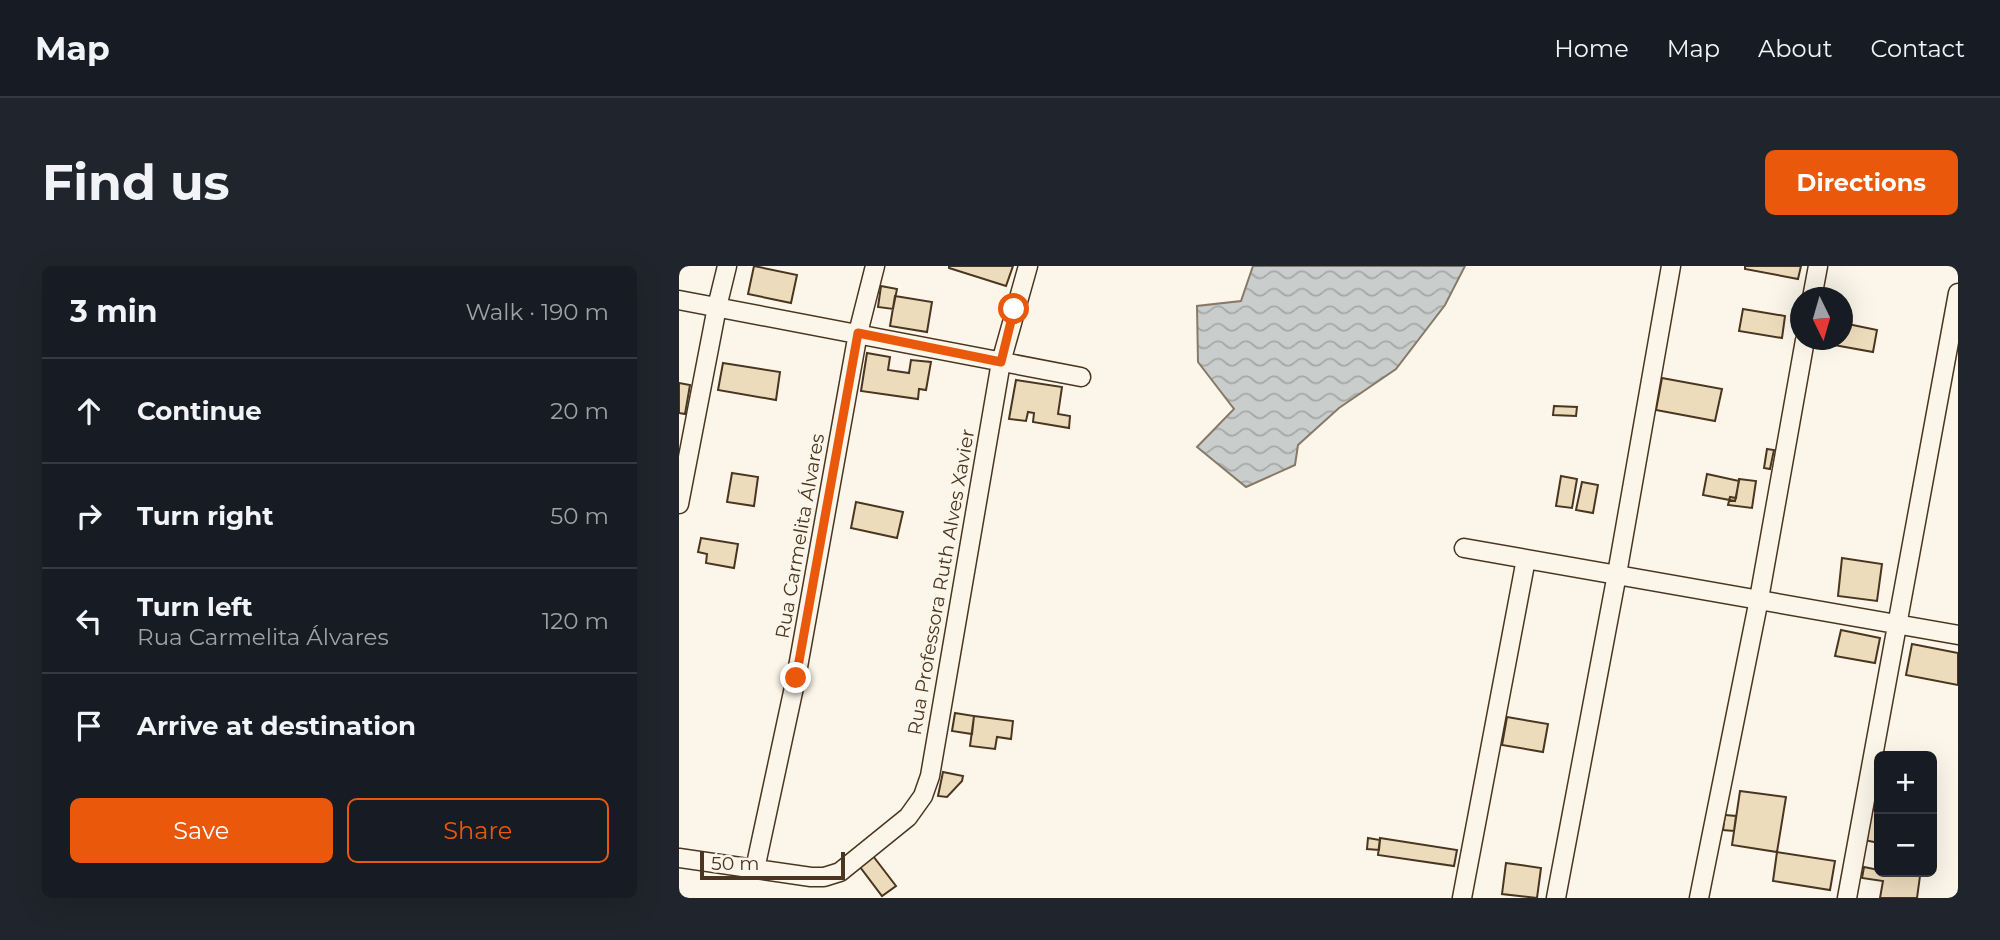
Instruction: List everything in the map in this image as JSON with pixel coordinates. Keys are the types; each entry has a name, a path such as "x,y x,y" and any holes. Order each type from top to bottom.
{"street":[{"path":"679,504 727,266"},
{"name":"Rua Carmelita Álvares","path":"755,869 796,678 858,333 875,266"},
{"name":"Rua Professora Ruth Alves Xavier","path":"755,869 811,877 824,877 840,872 908,817 923,796 930,776 1001,362 1028,266"},
{"path":"1556,898 1671,266"},
{"path":"1814,287 1818,266"},
{"path":"1847,898 1958,293"},
{"path":"679,300 1081,377"},
{"path":"1699,898 1759,599 1803,350"},
{"path":"1464,548 1958,635"},
{"path":"1462,898 1526,559"},
{"path":"679,858 755,869"}],"water":[{"path":"1253,266 1465,266 1445,305 1396,369 1339,408 1298,445 1295,465 1246,487 1197,447 1234,409 1198,362 1197,306 1241,301"}],"building":[{"path":"754,266 797,275 791,303 748,294"},
{"path":"949,266 1013,266 1006,286"},
{"path":"1745,266 1801,266 1798,279 1745,269"},
{"path":"881,286 897,289 893,309 878,307"},
{"path":"895,296 932,302 927,332 890,326"},
{"path":"1743,309 1785,316 1782,338 1739,331"},
{"path":"1853,325 1877,330 1873,352 1853,348"},
{"path":"867,353 890,357 888,370 909,373 911,360 931,362 926,390 919,389 918,399 861,391"},
{"path":"723,363 780,372 776,400 718,390"},
{"path":"1662,378 1722,389 1715,421 1656,410"},
{"path":"1016,380 1062,387 1058,414 1070,416 1069,428 1033,422 1034,413 1028,412 1026,421 1009,419"},
{"path":"679,383 690,385 685,414 679,413"},
{"path":"1554,406 1577,407 1576,416 1553,415"},
{"path":"1767,449 1774,450 1770,469 1764,468"},
{"path":"732,473 758,477 754,506 727,502"},
{"path":"1707,474 1739,481 1735,501 1703,495"},
{"path":"1561,476 1577,479 1572,508 1556,506"},
{"path":"1739,479 1756,481 1752,508 1728,505 1730,497 1736,498"},
{"path":"1582,482 1598,485 1593,513 1576,510"},
{"path":"856,502 903,512 897,538 851,528"},
{"path":"701,538 738,544 734,568 706,563 707,554 698,552"},
{"path":"1842,558 1882,564 1877,601 1838,596"},
{"path":"1841,630 1880,638 1875,663 1835,656"},
{"path":"1912,644 1958,653 1958,685 1906,675"},
{"path":"955,713 974,716 972,734 952,731"},
{"path":"974,716 1013,721 1011,739 997,737 995,749 970,746"},
{"path":"1507,717 1548,724 1543,752 1502,745"},
{"path":"943,772 963,776 962,781 947,797 938,796"},
{"path":"1740,791 1786,797 1777,852 1732,845"},
{"path":"1869,809 1874,810 1874,842 1864,840"},
{"path":"1725,815 1736,816 1734,831 1723,830"},
{"path":"1368,838 1380,840 1379,850 1367,849"},
{"path":"1380,838 1457,850 1454,866 1378,855"},
{"path":"870,852 896,886 882,896 857,863"},
{"path":"1777,852 1835,861 1830,890 1773,881"},
{"path":"1506,863 1541,868 1537,898 1502,894"},
{"path":"1864,867 1874,869 1874,877 1920,877 1917,898 1880,898 1883,881 1862,878"}],"route":[{"path":"796,678 858,333 1001,362 1014,309"}]}
